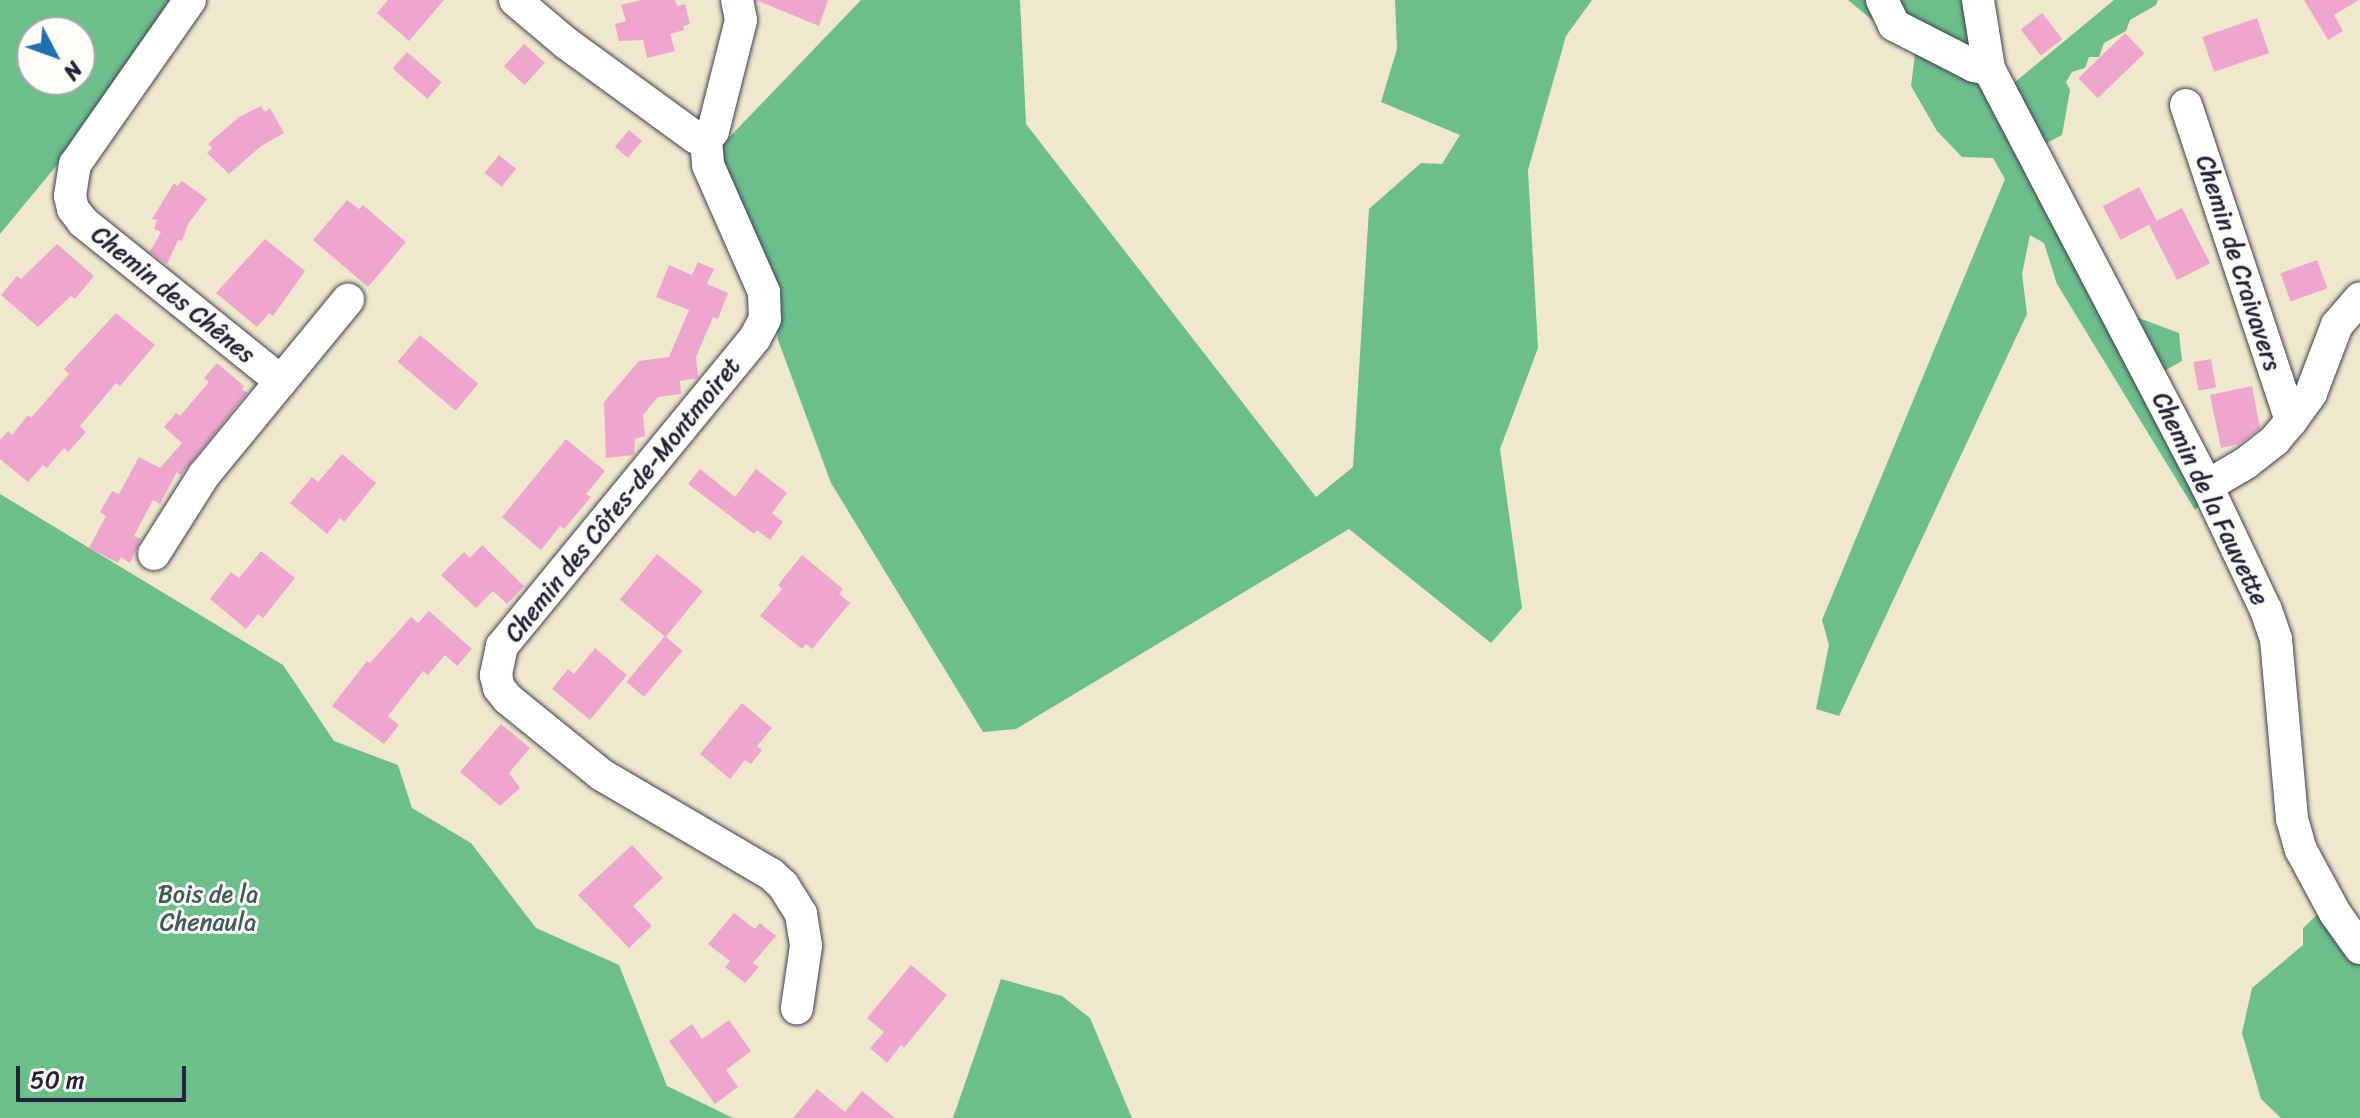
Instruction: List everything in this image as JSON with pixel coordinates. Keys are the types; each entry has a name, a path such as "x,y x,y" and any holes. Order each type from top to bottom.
{"street":[{"name":"Chemin des Chênes","path":"190,0 75,164 70,196 73,209 83,222 281,381"},
{"path":"515,0 566,43 695,137 706,140 713,131 741,20 737,0"},
{"path":"1882,0 1894,25 1974,66 1989,69"},
{"name":"Chemin de la Fauvette","path":"1978,0 1989,69 2207,486 2266,610 2276,639 2287,796 2301,850 2335,913 2360,948"},
{"name":"Chemin de Craivavers","path":"2186,105 2291,421"},
{"name":"Chemin des Côtes-de-Montmoiret","path":"706,140 708,165 764,292 765,319 755,338 502,646 496,675 499,688 508,699 602,775 771,874 783,885 801,914 806,946 797,1008"},
{"name":"Chemin de Craivavers","path":"2207,486 2246,463 2275,440 2291,421 2311,393 2337,325 2360,299"},
{"path":"154,554 204,475 348,300"}],"green space":[{"path":"0,0 180,0 85,131 0,234"},
{"path":"861,0 1020,0 1026,124 1316,497 1353,467 1369,209 1421,163 1442,164 1460,135 1381,102 1397,49 1395,0 1592,0 1566,36 1528,170 1538,348 1500,449 1522,608 1491,643 1349,529 1016,729 983,732 831,483 778,340 772,292 719,148"},
{"path":"1848,0 1974,0 2104,305 2179,333 2182,361 2146,381 2208,499 2195,510 2057,284 2044,243 2030,235 2022,274 2027,314 1839,716 1816,709 1829,645 1822,620 2005,179 1993,158 1962,157 1937,131 1911,86 1916,46 1871,19"},
{"path":"2114,0 2158,0 2156,5 2130,20 2126,31 2104,43 2099,57 2089,57 2085,68 2072,72 2066,82 2070,90 2062,135 2039,147 2009,87"},
{"name":"Bois de la Chenaula","path":"0,494 283,665 334,741 398,765 412,808 471,843 536,928 619,965 667,1086 733,1118 0,1118"},
{"path":"2320,912 2355,963 2360,964 2360,1118 2281,1118 2261,1099 2242,1033 2252,988 2303,945 2303,928"},
{"path":"1001,979 1062,996 1090,1018 1132,1118 953,1118"}],"building":[{"path":"388,0 444,0 409,41 377,13"},
{"path":"642,0 675,0 677,6 685,4 690,24 683,26 684,30 670,34 675,51 647,58 643,40 619,41 615,24 626,21 621,5"},
{"path":"756,0 828,0 819,26"},
{"path":"2304,0 2359,0 2334,15 2343,31 2328,40"},
{"path":"2042,13 2062,39 2041,56 2021,30"},
{"path":"2257,18 2269,53 2214,72 2202,37"},
{"path":"2125,33 2144,53 2098,98 2078,78"},
{"path":"524,44 545,63 525,85 504,66"},
{"path":"407,52 442,82 427,99 393,69"},
{"path":"261,106 265,112 270,108 284,133 261,146 229,174 207,153 212,148 208,144 239,117"},
{"path":"629,130 642,141 628,158 615,147"},
{"path":"499,155 516,169 502,187 485,173"},
{"path":"182,181 207,199 188,224 182,241 178,240 167,264 150,252 161,232 154,229 157,220 152,219 174,183 177,186"},
{"path":"2139,187 2157,221 2121,240 2103,206"},
{"path":"347,200 359,209 363,205 406,242 368,287 313,240"},
{"path":"2182,208 2210,263 2177,280 2149,225"},
{"path":"265,239 305,271 273,316 269,313 257,327 216,293"},
{"path":"57,244 94,276 75,299 71,296 38,327 1,295 17,276 21,279"},
{"path":"2317,260 2327,288 2291,302 2280,273"},
{"path":"698,262 714,269 707,284 728,293 718,319 713,317 696,357 698,378 680,381 681,394 658,397 643,415 645,436 635,439 634,455 606,458 604,402 639,361 669,357 689,310 656,297 669,265 692,275"},
{"path":"116,313 155,345 120,386 116,383 80,426 86,432 68,452 64,448 47,468 43,465 28,482 0,459 0,440 8,431 12,435 28,415 31,418 69,374 64,369"},
{"path":"420,335 478,384 456,411 398,362"},
{"path":"2211,359 2216,388 2198,391 2193,362"},
{"path":"217,363 244,386 242,389 247,393 181,475 177,472 160,504 153,500 134,536 141,539 130,563 121,557 118,563 89,548 106,516 100,512 112,491 119,494 139,457 160,468 182,443 164,427 176,413 180,416 209,382 204,378"},
{"path":"2252,386 2260,428 2239,444 2221,448 2210,395"},
{"path":"566,439 605,471 586,494 591,497 564,529 560,526 541,550 502,517"},
{"path":"342,454 376,483 344,522 340,518 327,534 290,503 312,477 318,482"},
{"path":"700,469 735,497 756,469 787,493 772,513 783,522 770,540 757,530 754,534 688,484"},
{"path":"482,545 524,586 507,604 493,591 476,608 441,575 464,552 470,558"},
{"path":"261,551 295,578 263,618 258,614 246,629 210,599 231,572 239,578"},
{"path":"657,554 703,591 666,637 620,600"},
{"path":"802,555 843,589 839,594 850,603 812,649 806,644 802,649 760,616 782,589 778,585"},
{"path":"429,611 472,649 457,666 445,655 428,675 423,671 388,716 399,725 384,744 332,706 367,661 370,663 411,617 418,623"},
{"path":"665,636 683,651 644,697 626,682"},
{"path":"595,648 627,675 590,720 552,689 568,669 574,674"},
{"path":"742,703 772,728 757,746 762,750 751,764 745,760 730,779 700,754"},
{"path":"501,724 530,748 509,773 520,788 500,806 460,772"},
{"path":"632,845 663,878 633,906 652,926 629,948 578,895"},
{"path":"734,913 755,929 760,923 776,936 753,963 759,967 745,983 725,967 730,961 708,944"},
{"path":"911,965 947,995 904,1048 901,1045 887,1063 870,1048 884,1032 867,1018"},
{"path":"729,1020 751,1051 726,1070 738,1087 715,1104 669,1041 692,1024 702,1039"},
{"path":"817,1089 845,1112 862,1091 895,1118 793,1118"}]}
